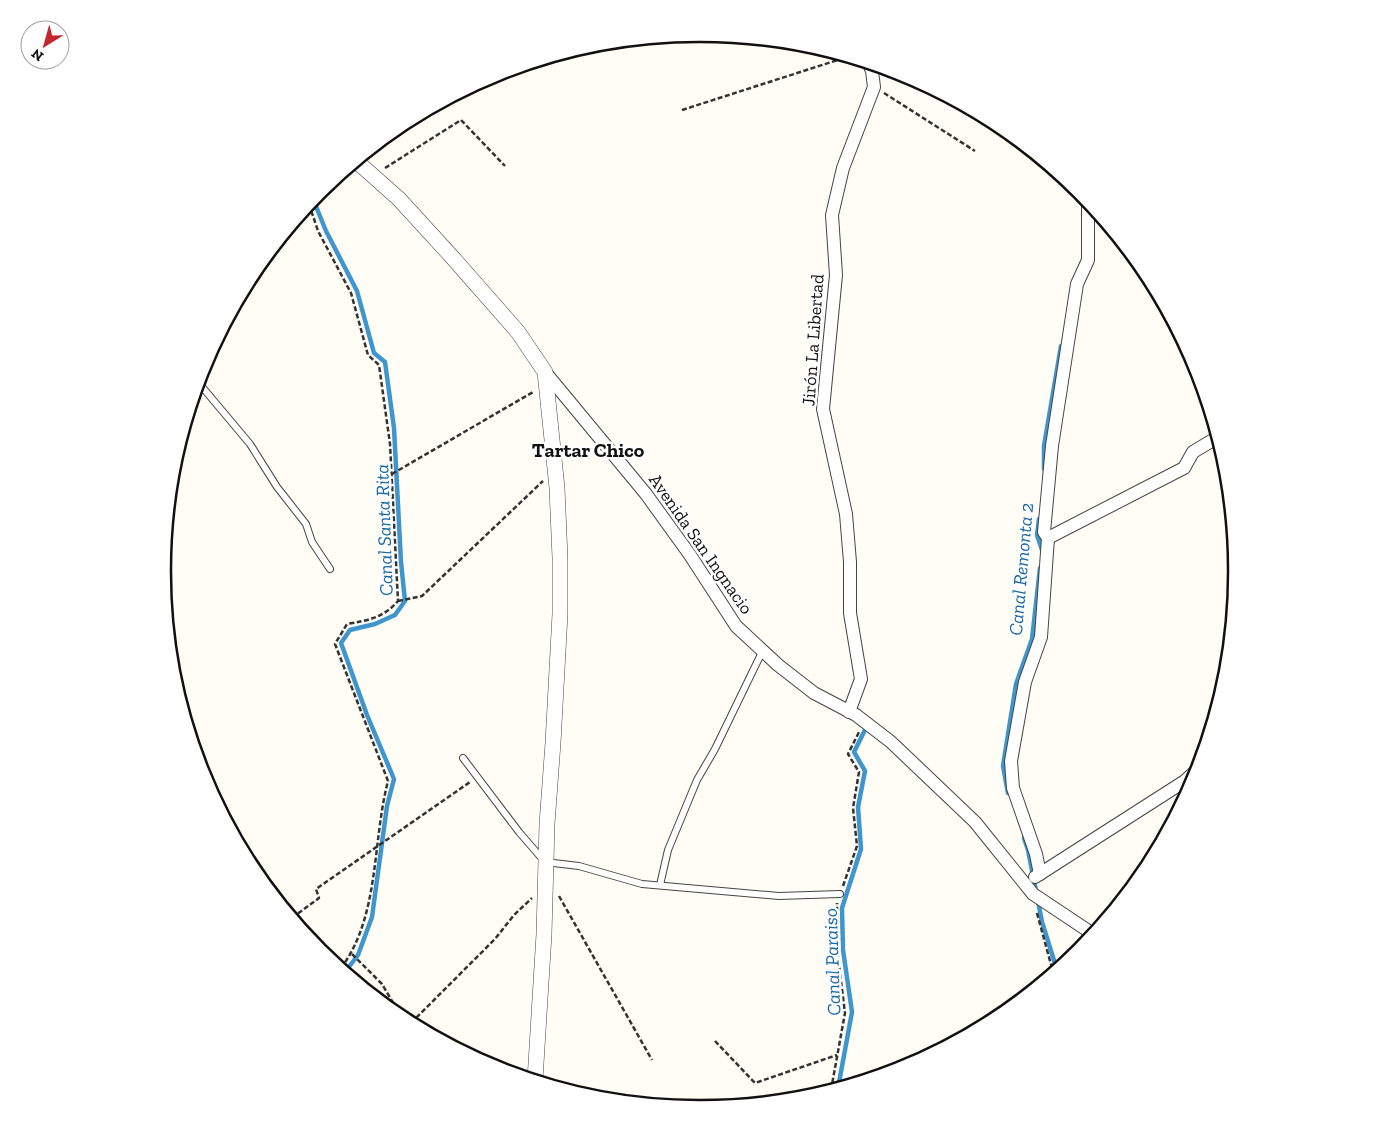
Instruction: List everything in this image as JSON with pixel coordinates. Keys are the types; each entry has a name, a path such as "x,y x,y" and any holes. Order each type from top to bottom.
{"street":[{"path":"872,72 874,87"},
{"name":"Jirón La Libertad","path":"849,712 861,679 850,613 850,562 846,514 823,409 836,275 832,215 843,168 874,87"},
{"path":"361,166 399,199 518,332 545,378 555,470 560,558 560,614 545,862 544,934 535,1073"},
{"path":"1040,874 1036,854 1013,788 1011,761 1025,682 1041,637 1048,538 1044,532 1052,446 1078,284 1088,260 1088,213"},
{"name":"Avenida San Ingnacio","path":"545,378 646,494 690,555 736,626 814,693 849,712 891,742 975,822 1034,894 1087,930"},
{"path":"1048,538 1184,468 1193,452 1212,441"},
{"path":"1025,884 1184,782"}],"lane":[{"path":"204,389 250,444 277,488 306,524 312,542 330,569"},
{"path":"660,885 668,850 697,780 715,749 763,650"},
{"path":"463,758 519,832 545,862 579,866 642,884 779,896 840,894"}],"path":[{"path":"682,110 835,61"},
{"path":"874,87 975,151"},
{"path":"373,176 461,120 505,166"},
{"path":"312,212 318,231 351,293 368,355 378,365 390,444 398,601"},
{"path":"392,474 545,378"},
{"path":"345,963 352,954 365,918 382,804 388,781 334,644 347,624 370,620 388,612 398,601 422,596 555,470"},
{"path":"298,914 319,898 316,889 478,777"},
{"path":"417,1017 495,939 514,915 544,886 560,897 652,1060"},
{"path":"1034,894 1038,923 1052,965"},
{"path":"352,954 382,984 391,999"},
{"path":"715,1041 755,1083 837,1055"}],"waterway":[{"name":"Canal Santa Rita","path":"316,207 326,231 357,291 374,353 385,362 394,428 401,562 405,601 395,615 375,624 350,630 341,643 367,715 394,779 387,806 372,917 358,955 349,966"},
{"name":"Canal Remonta 2","path":"1044,469 1044,446 1061,346"},
{"name":"Canal Remonta 2","path":"1039,519 1037,535 1042,550"},
{"name":"Canal Remonta 2","path":"1008,793 1003,766 1016,684 1032,639 1040,568"},
{"name":"Canal Paraiso","path":"839,1080 852,1012 843,950 842,908 861,849 858,807 865,771 854,752 867,726"},
{"name":"Canal Remonta 2","path":"1024,838 1036,891"},
{"name":"Canal Remonta 2","path":"1038,901 1042,922 1055,962"}],"district":[{"name":"Tartar Chico","path":"588,450"}]}
